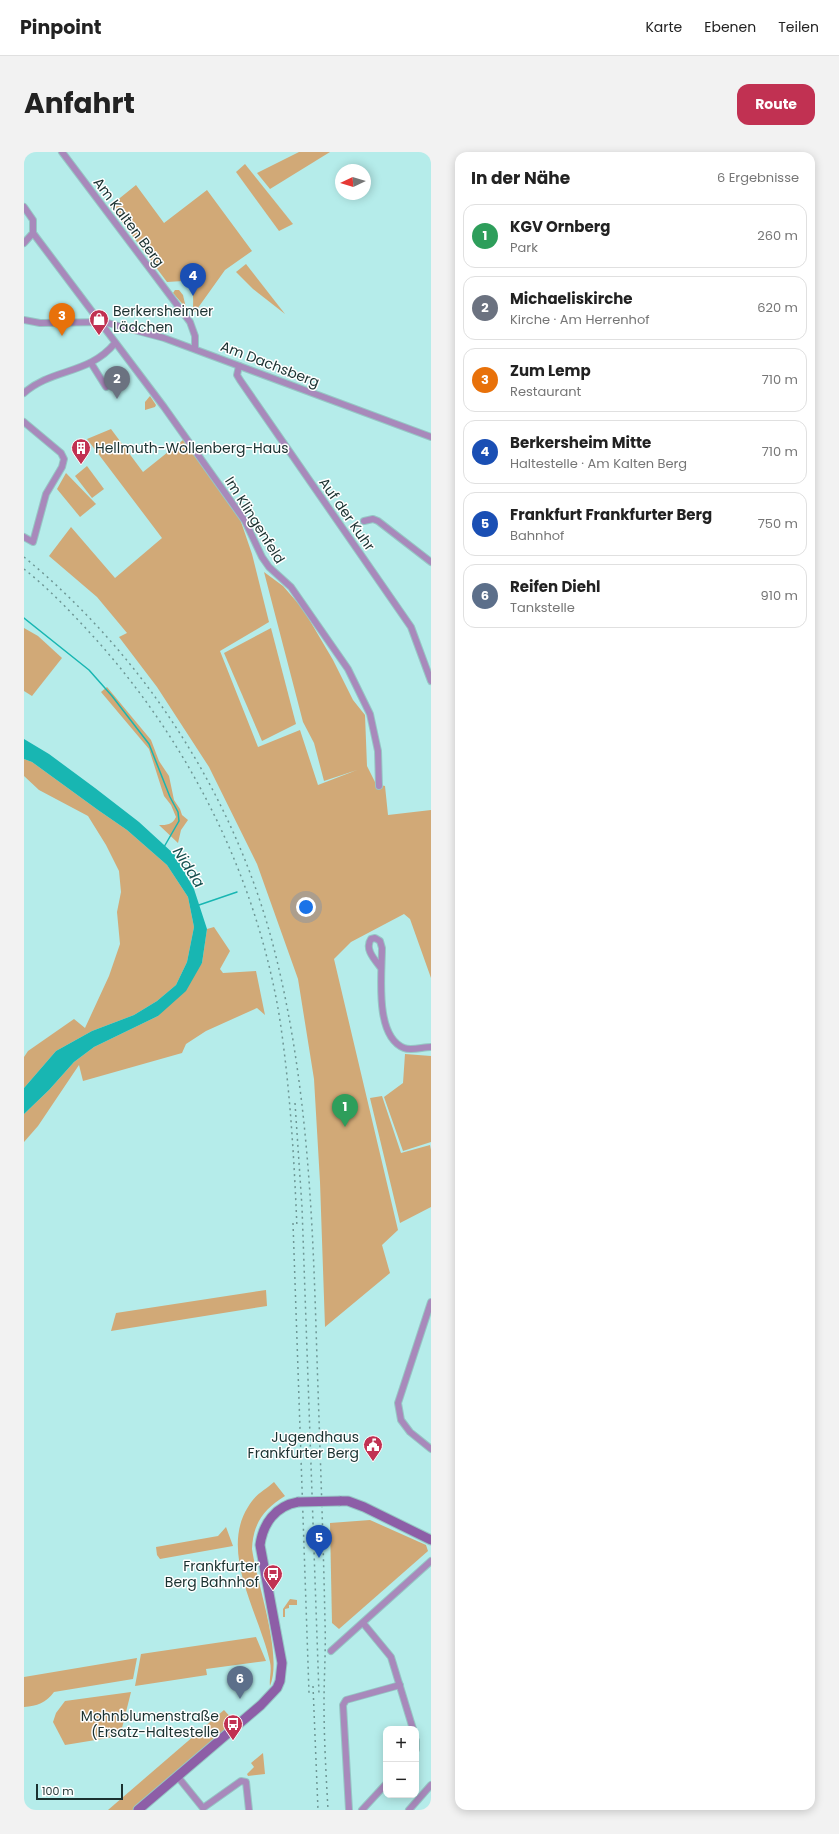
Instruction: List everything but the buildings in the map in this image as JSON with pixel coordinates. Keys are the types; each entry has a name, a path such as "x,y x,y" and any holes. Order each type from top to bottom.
{"street":[{"name":"Am Kalten Berg","path":"62,152 190,322 195,336 195,348"},
{"path":"24,207 34,220 33,233 24,243"},
{"name":"Im Klingenfeld","path":"33,233 245,521 265,562 291,587 348,669 370,714 378,751 379,786"},
{"name":"Am Dachsberg","path":"24,320 40,323 99,322 133,329 195,348 239,366 431,437"},
{"path":"24,393 42,381 91,363 108,352 115,343"},
{"path":"91,363 106,387"},
{"name":"Auf der Kuhr","path":"239,366 237,375 240,380 411,627 431,681"},
{"path":"24,422 61,453 64,459 62,467 46,494 33,542 24,537"},
{"path":"364,521 373,519 378,521 431,562"},
{"path":"381,968 380,999 390,1034 395,1044 405,1049 431,1047"},
{"path":"431,1302 398,1402 401,1420 410,1432 431,1449"},
{"path":"138,1810 258,1708 277,1688 280,1680 282,1663 260,1545 265,1526 272,1516 282,1507 298,1502 348,1501 364,1506 431,1540"},
{"path":"331,1651 431,1561"},
{"path":"363,1623 391,1657 412,1726"},
{"path":"349,1810 343,1705 346,1700 400,1685"},
{"path":"178,1777 202,1809 241,1780 246,1782 249,1810"},
{"path":"409,1810 431,1785"},
{"path":"362,1810 383,1787"}],"shaded area":[{"path":"299,152 330,152 270,189 257,173"},
{"path":"245,164 293,224 279,231 236,172"},
{"path":"136,185 164,223 207,190 252,251 225,270 195,312 193,310 192,289 188,282 185,279 183,281 167,282 110,206"},
{"path":"246,264 285,314 253,289 236,272"},
{"path":"175,290 179,290 183,295 186,308 173,293"},
{"path":"150,396 156,405 155,407 145,410 145,402"},
{"path":"111,429 143,472 183,440 238,513 252,554 269,622 220,651 258,747 300,730 318,785 357,770 324,781 314,743 303,722 264,572 283,586 303,609 333,660 353,700 365,715 367,766 376,784 385,786 388,815 431,810 431,978 410,919 404,914 351,942 334,959 398,1230 382,1245 390,1273 325,1327 320,1182 314,1079 298,979 257,864 209,767 157,687 119,637 127,633 97,597 49,556 71,527 115,578 162,538 87,439"},
{"path":"87,466 104,489 92,498 75,476"},
{"path":"66,473 96,504 80,517 57,489"},
{"path":"24,628 38,636 62,658 32,696 24,691"},
{"path":"271,628 296,724 262,741 224,653"},
{"path":"107,687 151,740 159,761 169,776 174,800 182,815 188,820 181,830 178,843 159,825 169,824 173,822 176,817 171,805 164,796 149,749 101,692"},
{"path":"24,759 32,762 127,830 167,865 188,897 194,927 187,962 176,985 157,1001 134,1015 92,1031 56,1051 24,1088 24,1057 28,1051 74,1019 85,1028 109,976 120,944 117,912 121,892 119,871 106,845 88,816 39,790 24,776"},
{"path":"214,927 230,951 220,969 223,973 256,971 265,1015 257,1008 206,1031 186,1044 182,1053 83,1081 79,1065 38,1126 24,1142 24,1114 49,1090 74,1062 94,1047 158,1016 202,963 207,929"},
{"path":"405,1054 431,1056 431,1142 403,1151 384,1097 403,1083"},
{"path":"382,1096 401,1153 430,1145 431,1150 431,1207 400,1223 370,1098"},
{"path":"266,1290 267,1306 111,1331 116,1313"},
{"path":"274,1482 285,1496 271,1506 257,1524 252,1549 271,1638 273,1673 270,1686 270,1662 244,1584 238,1544 240,1525 248,1507 257,1496"},
{"path":"370,1520 426,1545 428,1551 339,1629 332,1623 330,1523"},
{"path":"226,1527 233,1546 160,1559 157,1555 156,1547 218,1536"},
{"path":"290,1599 297,1600 297,1605 289,1605 289,1608 285,1609 285,1617 283,1617 283,1609"},
{"path":"256,1637 266,1661 206,1669 207,1675 135,1686 141,1654"},
{"path":"137,1658 133,1679 54,1692 48,1699 41,1703 24,1707 24,1677"},
{"path":"131,1692 120,1736 65,1745 53,1722 56,1713 65,1701"},
{"path":"224,1710 233,1720 233,1726 133,1810 108,1810"},
{"path":"263,1753 265,1774 248,1776 247,1774 254,1767 251,1763"}],"water":[{"path":"24,739 49,754 95,788 139,822 175,855 194,889 207,929 202,963 186,991 158,1016 94,1047 74,1062 49,1090 24,1114 24,1088 56,1051 92,1031 134,1015 157,1001 176,985 187,962 194,927 188,897 167,865 127,830 32,762 24,759"}],"waterway":[{"path":"24,618 89,670 112,696 149,744 170,797 178,812 179,821 164,847"},
{"path":"199,905 237,892"}],"railway":[{"path":"24,557 67,596 107,637 144,682 178,730 207,780 233,832 255,886 272,941 292,1036 305,1132 309,1181 322,1511 325,1632 324,1729 328,1810"},
{"path":"24,569 59,600 91,634 126,675 158,718 186,763 212,810 234,859 253,910 268,961 279,1014 291,1121 297,1228"},
{"path":"295,1103 302,1207 319,1694"},
{"path":"293,1223 309,1693"},
{"path":"313,1686 318,1810"}],"place":[{"name":"Berkersheim Mitte","path":"193,296"},
{"name":"Zum Lemp","path":"62,336"},
{"name":"Berkersheimer Lädchen","path":"99,336"},
{"name":"Michaeliskirche","path":"117,399"},
{"name":"Hellmuth-Wollenberg-Haus","path":"81,465"},
{"name":"KGV Ornberg","path":"345,1127"},
{"name":"Jugendhaus Frankfurter Berg","path":"373,1462"},
{"name":"Frankfurt Frankfurter Berg","path":"319,1558"},
{"name":"Frankfurter Berg Bahnhof","path":"273,1591"},
{"name":"Reifen Diehl","path":"240,1699"},
{"name":"Mohnblumenstraße (Ersatz-Haltestelle","path":"233,1741"}],"water label":[{"name":"Nidda","path":"189,867"}]}
